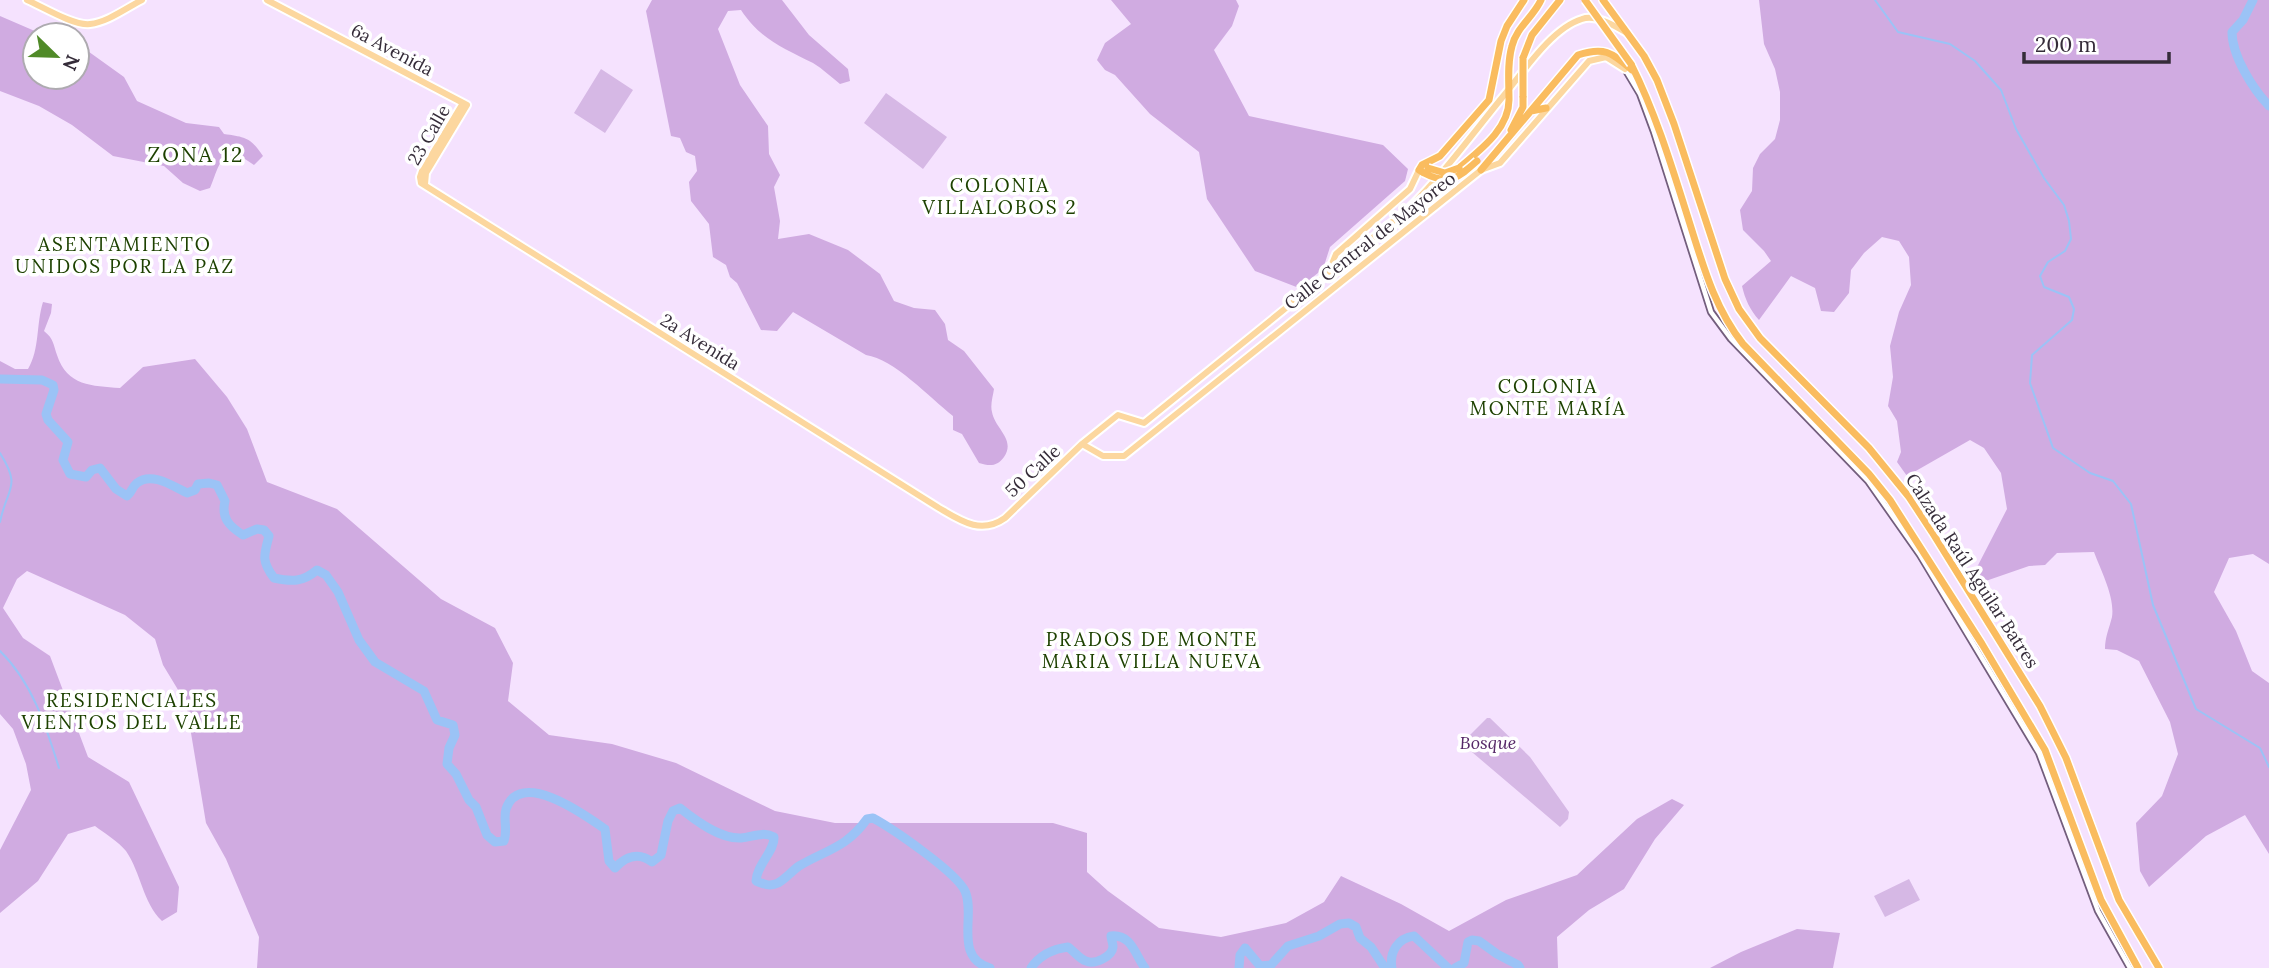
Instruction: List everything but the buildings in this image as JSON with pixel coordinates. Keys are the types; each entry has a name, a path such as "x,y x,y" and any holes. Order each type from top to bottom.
{"highway":[{"path":"1424,169 1440,156 1489,100 1501,41 1507,26 1524,0"},
{"path":"1424,169 1446,173 1460,168 1503,124 1507,112 1513,40 1541,0"},
{"path":"1508,136 1523,107 1523,58 1532,35 1560,0"},
{"name":"Calzada Raúl Aguilar Batres","path":"1585,0 1623,63 1635,73 1659,128 1710,285 1730,327 1743,344 1869,474 1908,526 2027,716 2045,750 2101,900 2138,968"},
{"name":"Calzada Raúl Aguilar Batres","path":"1604,0 1644,56 1657,80 1725,279 1739,309 1760,338 1869,448 1909,497 1932,532 2040,706 2066,758 2119,900 2159,968"},
{"path":"1481,170 1578,55 1602,50 1635,73"},
{"path":"1530,111 1546,108"},
{"path":"1424,169 1438,180 1448,180 1493,154"},
{"path":"1706,298 1710,285"},
{"path":"1908,526 1920,555"}],"main road":[{"path":"27,0 86,24 103,20 142,0"},
{"name":"6a Avenida","path":"267,0 465,104"},
{"name":"Calle Central de Mayoreo","path":"1118,415 1144,422 1414,203 1551,40 1578,20 1594,19 1629,34"},
{"name":"Calle Central de Mayoreo","path":"1082,444 1103,456 1124,456 1481,170 1500,163 1589,61 1602,57 1623,63"},
{"name":"23 Calle","path":"424,183 421,174 425,165 465,104"},
{"path":"1327,275 1336,254 1410,189 1424,169"},
{"name":"2a Avenida","path":"424,183 960,521"},
{"name":"50 Calle","path":"960,521 981,527 998,522 1082,444 1118,415"}],"street":[{"path":"1623,63 1640,94 1654,132 1715,319 1868,481 1920,555 2039,753 2098,911 2130,968"}],"green space":[{"path":"601,69 633,90 605,133 574,113"},
{"path":"886,93 947,137 923,169 864,123"},
{"name":"Bosque","path":"1487,718 1530,757 1569,812 1568,819 1560,827 1466,747 1469,736"},
{"path":"1909,879 1920,900 1885,917 1874,896"}],"shaded area":[{"path":"652,0 782,0 809,35 848,69 850,81 840,84 817,65 764,36 741,10 728,11 718,29 740,85 768,126 769,154 780,175 774,187 780,221 778,239 809,234 848,250 880,274 894,301 914,308 935,310 945,324 948,340 964,351 994,389 992,412 1008,445 999,463 979,463 962,434 953,430 953,416 888,364 866,355 793,312 777,331 761,330 737,283 730,277 726,265 713,257 709,224 691,201 689,182 697,171 695,156 686,152 680,138 671,136 646,11"},
{"path":"1111,0 1236,0 1239,6 1232,26 1214,50 1249,116 1383,145 1408,169 1405,181 1330,247 1323,269 1299,288 1255,271 1207,199 1199,152 1150,114 1115,75 1105,70 1097,60 1105,43 1131,24"},
{"path":"1759,0 2269,0 2269,564 2253,554 2229,558 2214,592 2236,631 2252,671 2269,683 2269,854 2245,815 2206,836 2149,887 2140,871 2136,823 2162,796 2178,754 2170,722 2139,661 2117,650 2105,649 2112,609 2107,584 2094,552 2057,553 2045,565 2029,566 1977,584 1974,573 2007,509 2001,473 1984,448 1970,440 1907,476 1897,462 1901,452 1897,421 1888,406 1893,377 1890,346 1899,312 1911,285 1909,257 1899,241 1882,237 1864,253 1851,270 1849,293 1834,312 1821,311 1815,288 1791,276 1759,320 1750,308 1742,286 1771,261 1743,230 1740,210 1752,191 1753,168 1760,154 1775,139 1780,120 1780,92 1775,69 1764,44"},
{"path":"0,16 21,25 21,91 91,91 91,53 124,77 137,101 186,123 219,127 224,134 251,142 263,156 254,165 239,155 228,153 219,165 210,188 200,191 183,183 164,166 113,156 72,125 39,106 0,91"},
{"path":"43,302 52,304 44,331 51,339 61,365 74,379 90,385 120,388 143,367 195,359 227,397 247,429 267,482 337,509 441,599 495,628 513,663 508,701 549,735 612,744 676,763 775,811 835,823 1053,823 1087,833 1087,872 1108,891 1159,928 1221,937 1286,923 1324,902 1341,876 1401,904 1449,931 1506,900 1577,875 1637,819 1672,799 1684,805 1655,839 1624,889 1589,910 1557,937 1558,968 257,968 259,937 226,859 206,823 186,703 163,665 155,639 125,615 27,571 17,579 3,608 23,638 50,656 88,757 129,782 179,887 177,912 162,921 150,906 126,851 95,826 68,834 38,881 0,913 0,850 31,790 26,764 13,729 0,714 0,361 15,369 28,369 36,345"},
{"path":"1797,929 1840,933 1833,968 1710,968 1741,952"}],"waterway":[{"path":"1875,0 1898,32 1950,44 1975,61 2001,90 2016,129 2044,178 2064,205 2071,239 2065,251 2048,262 2040,276 2044,287 2069,297 2074,309 2072,320 2032,355 2030,383 2053,448 2090,473 2113,481 2131,504 2153,605 2196,709 2260,748 2269,767"},
{"path":"2253,0 2243,20 2232,32 2233,41 2244,72 2269,106"},
{"path":"0,379 42,380 53,385 54,390 46,414 48,420 68,442 63,460 70,474 86,477 92,470 100,468 116,489 127,496 137,483 149,479 163,481 187,493 195,490 198,484 217,485 225,501 225,517 230,525 243,535 257,529 264,530 269,536 265,558 274,578 297,580 317,570 326,575 338,592 359,640 375,662 424,691 437,720 453,725 455,735 449,748 447,764 476,807 487,835 495,842 504,841 506,809 513,798 525,793 538,794 569,806 605,829 609,861 615,868 637,856 652,862 661,855 668,821 673,811 680,808 725,836 741,838 765,834 774,837 756,881 772,885 799,866 844,842 867,819 873,818 923,852 959,883 968,901 968,934 972,955 979,963 990,968"},
{"path":"0,453 12,481 0,522"},
{"path":"0,651 21,676 29,691 43,721 59,768"},
{"path":"1239,968 1240,955 1245,948 1260,966 1271,965 1288,946 1319,936 1340,924 1349,923 1356,927 1360,938 1371,947 1385,968"},
{"path":"1031,968 1047,954 1068,947 1086,961 1102,959 1112,951 1111,936 1124,938 1145,968"},
{"path":"1392,968 1393,951 1403,940 1414,936 1448,968"},
{"path":"1455,968 1464,963 1468,942 1472,940 1479,941 1520,968"}],"district":[{"name":"ZONA 12","path":"196,155"},
{"name":"COLONIA VILLALOBOS 2","path":"1000,196"},
{"name":"ASENTAMIENTO UNIDOS POR LA PAZ","path":"125,255"},
{"name":"COLONIA MONTE MARÍA","path":"1548,397"},
{"name":"PRADOS DE MONTE MARIA VILLA NUEVA","path":"1152,650"},
{"name":"RESIDENCIALES VIENTOS DEL VALLE","path":"132,711"}]}
